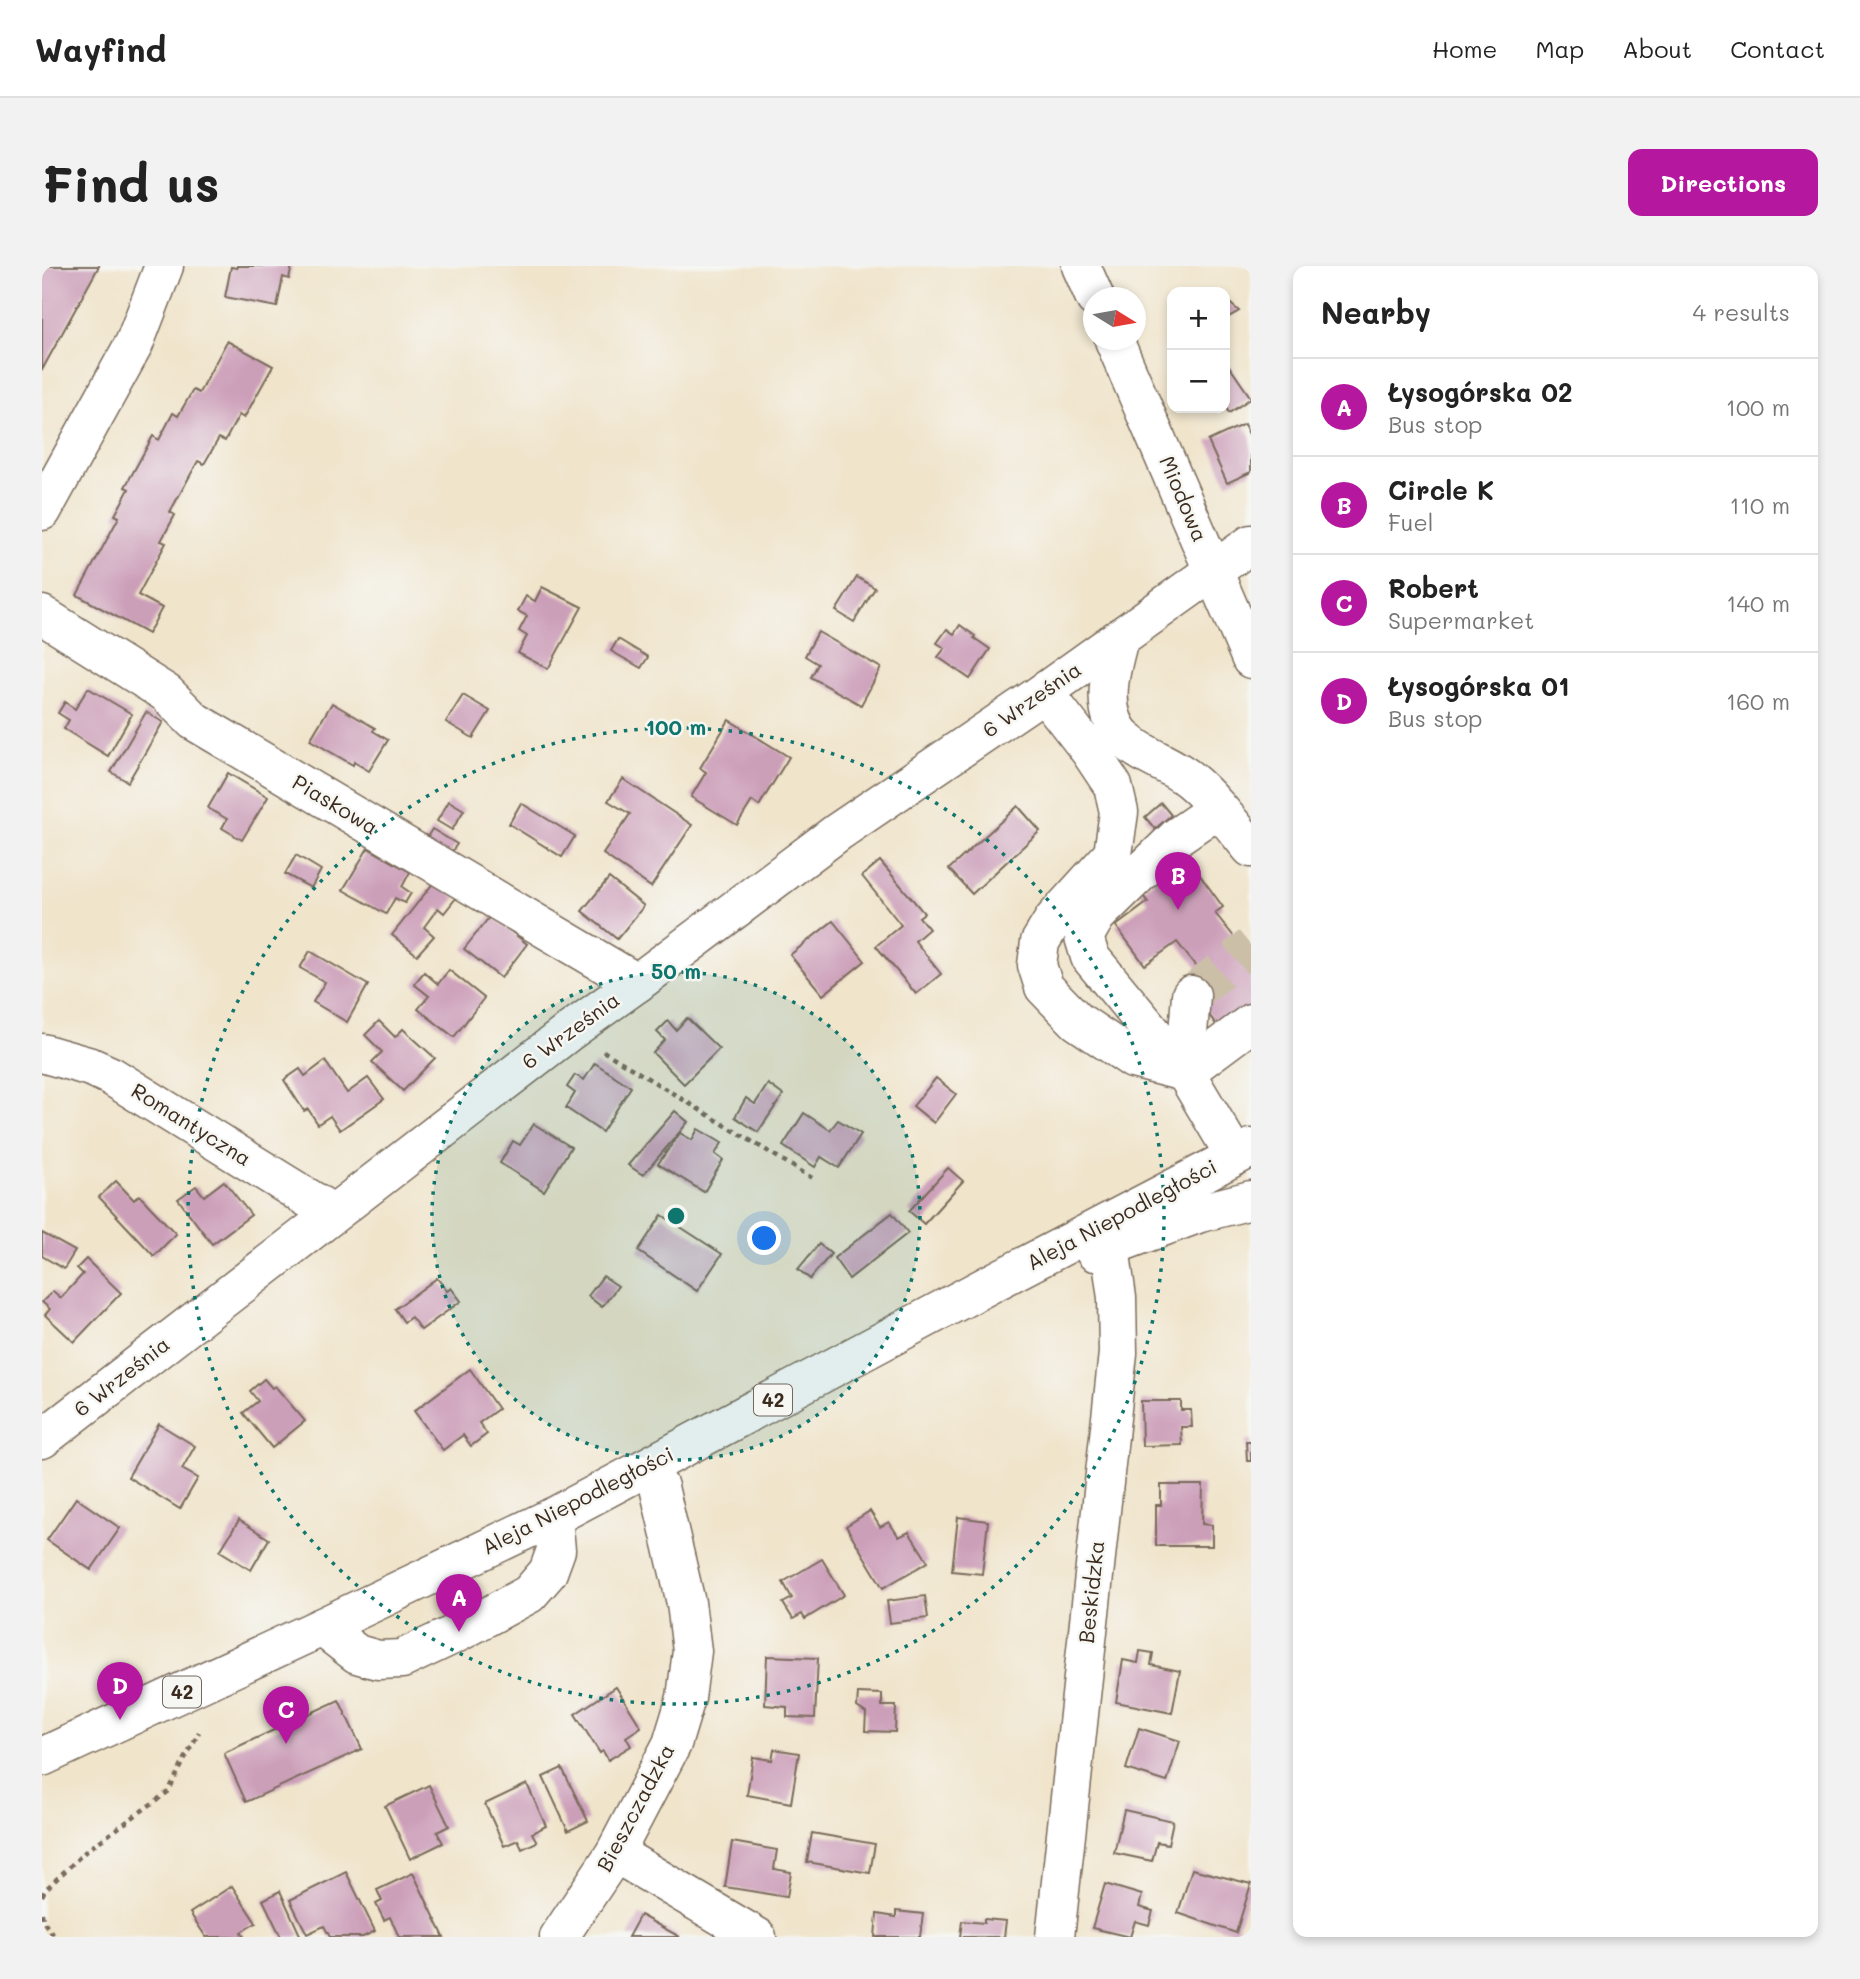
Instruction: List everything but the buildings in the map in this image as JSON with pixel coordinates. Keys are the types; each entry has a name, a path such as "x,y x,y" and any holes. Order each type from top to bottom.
{"street":[{"path":"42,510 134,344 164,266"},
{"path":"1081,266 1090,287"},
{"name":"Miodowa","path":"1118,350 1251,659"},
{"name":"6 Września","path":"42,1439 570,1031 838,832 1044,692 1251,544"},
{"name":"Piaskowa","path":"42,615 166,693 194,721 636,983"},
{"path":"1119,639 1111,666 1108,692 1111,716 1126,740 1190,779 1251,848"},
{"path":"1044,692 1113,786 1119,812 1113,854 1054,919 1040,942 1037,965 1044,987 1077,1021 1133,1059 1185,1072"},
{"path":"1217,809 1178,836 1096,916 1084,937 1090,957 1185,1072 1243,1152"},
{"path":"1185,1072 1191,995"},
{"path":"1185,1072 1251,1023"},
{"name":"Romantyczna","path":"42,1053 90,1066 111,1076 332,1213"},
{"name":"Aleja Niepodległości","path":"42,1757 323,1628 553,1517 1243,1152"},
{"name":"Aleja Niepodległości","path":"992,1283 1110,1247 1200,1213 1251,1200"},
{"name":"Beskidzka","path":"1055,1937 1118,1353 1117,1298 1110,1247"},
{"name":"Bieszczadzka","path":"559,1937 615,1853 672,1744 686,1698 692,1651 686,1602 659,1487 647,1467"},
{"path":"323,1628 357,1654 378,1660 402,1659 459,1632 529,1594 548,1572 556,1550 553,1517"},
{"path":"615,1853 757,1937"}],"path":[{"path":"570,1031 812,1178"},
{"path":"42,1896 86,1851 168,1792 199,1732"},
{"path":"42,1913 43,1921 55,1937"}],"tunnel":[{"path":"1191,995 1251,946"}],"place":[{"name":"Circle K","path":"1178,910"},
{"name":"Łysogórska 02","path":"459,1632"},
{"name":"Łysogórska 01","path":"120,1720"},
{"name":"Robert","path":"286,1744"}]}
